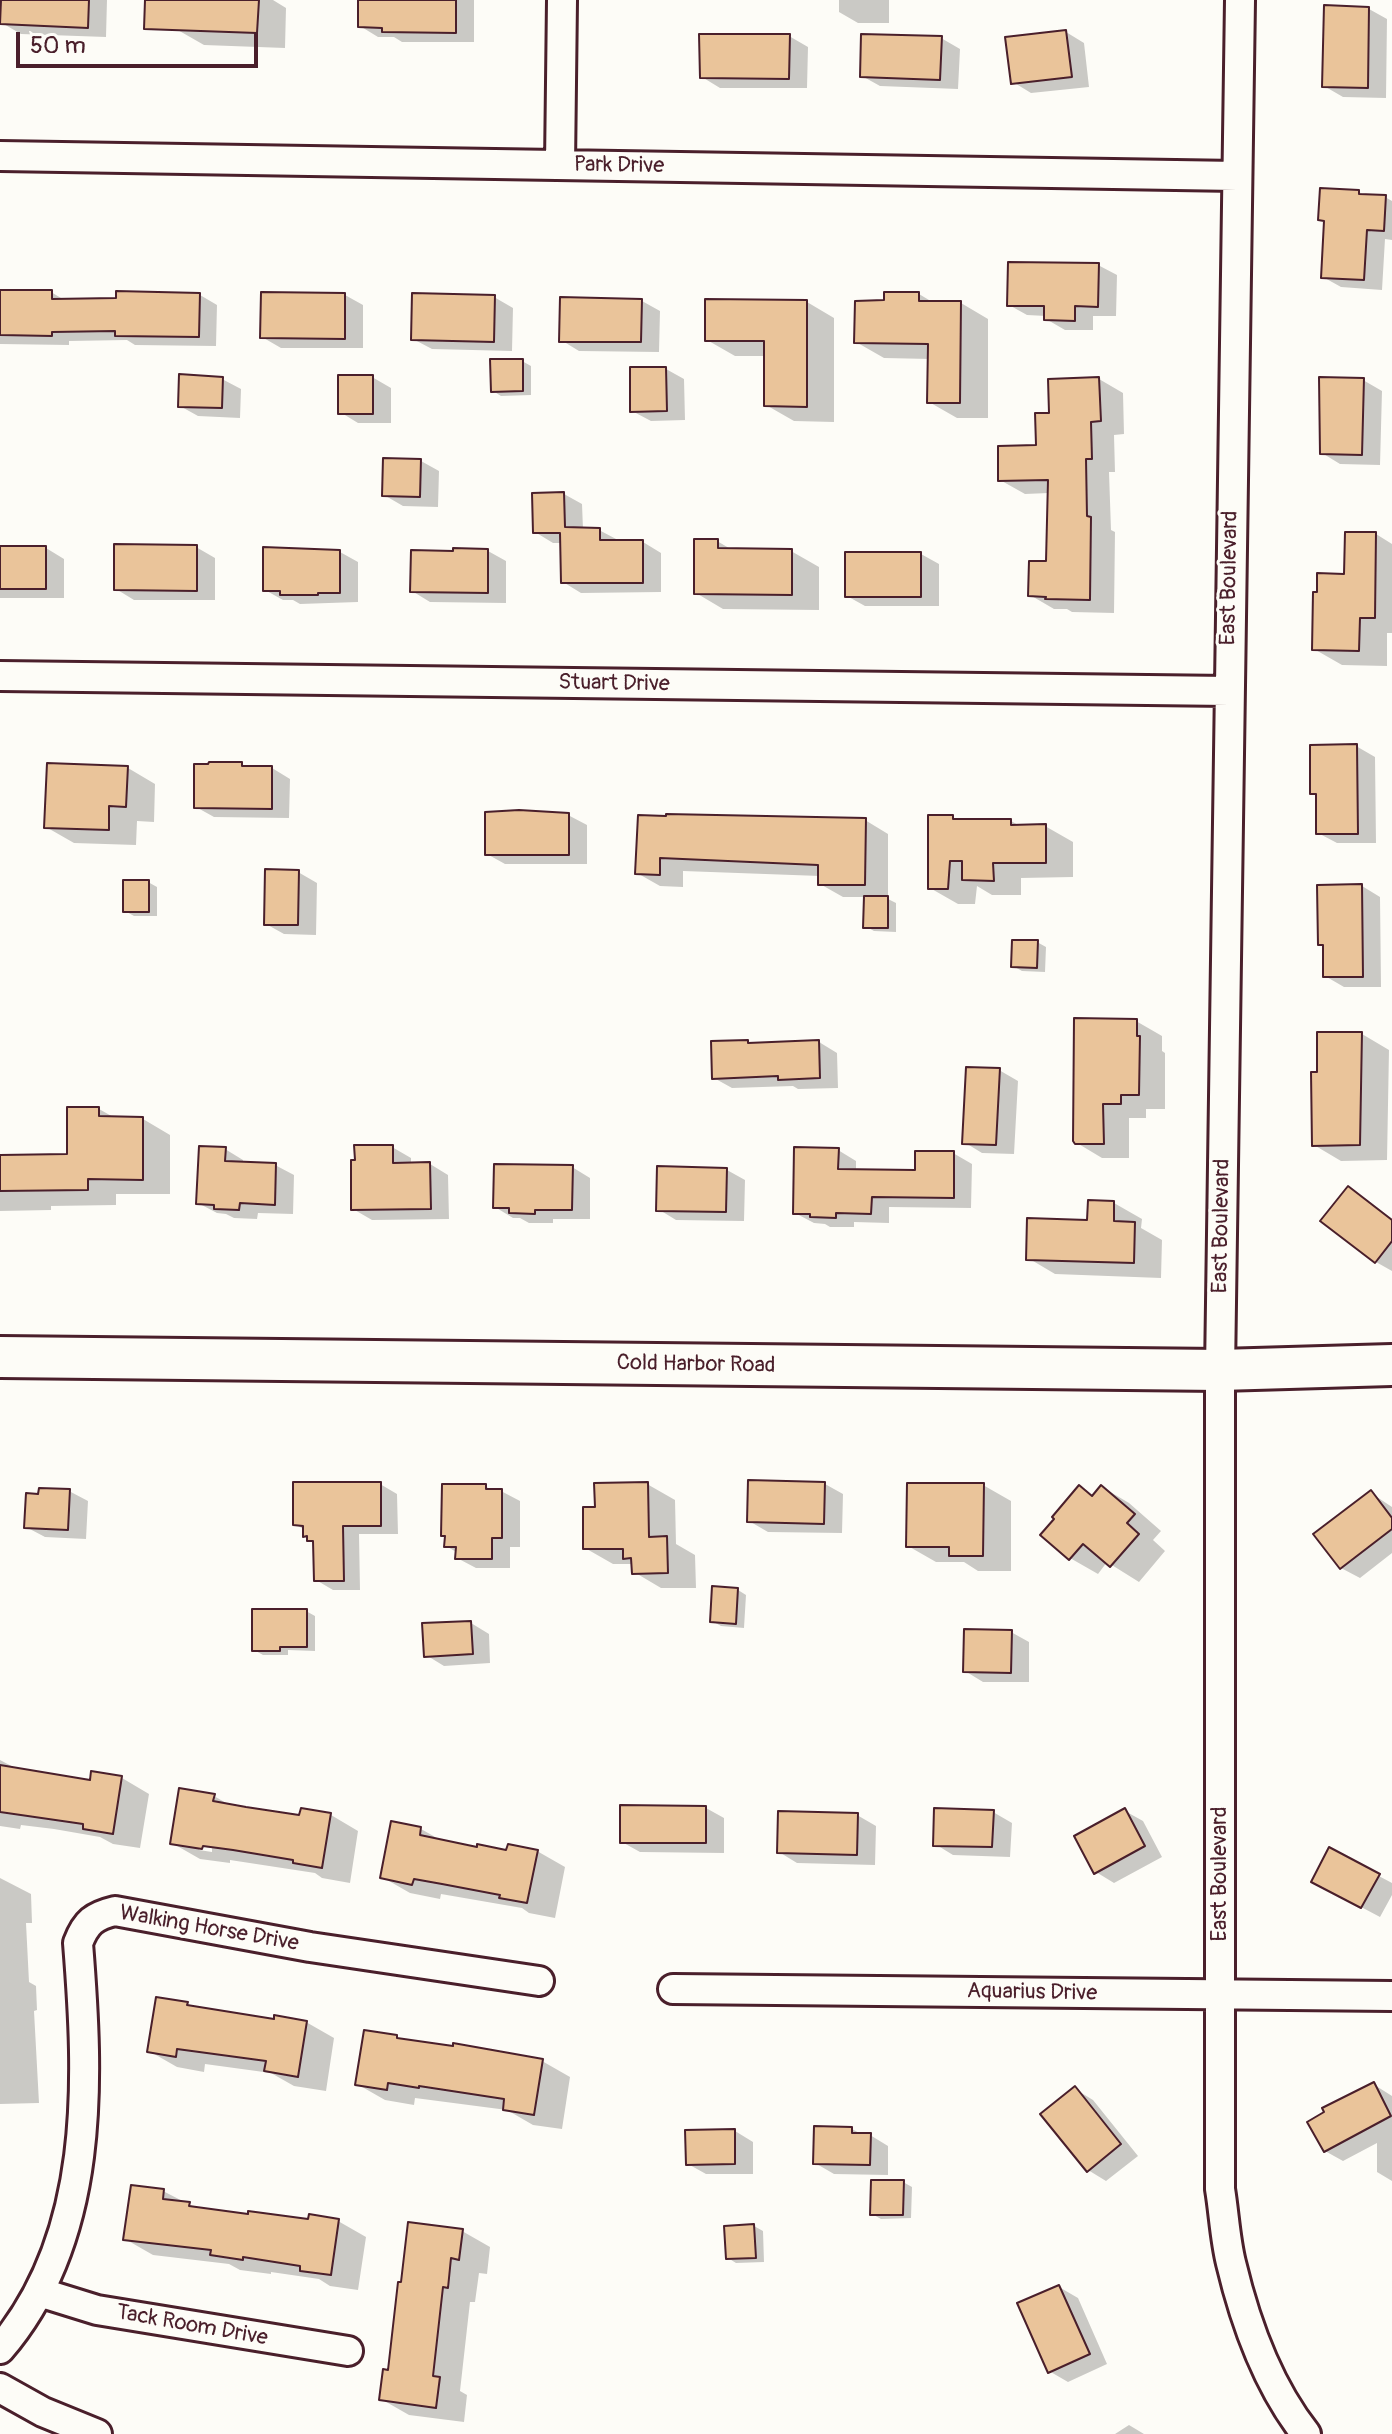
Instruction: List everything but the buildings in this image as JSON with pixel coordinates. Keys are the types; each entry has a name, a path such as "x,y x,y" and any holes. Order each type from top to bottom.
{"main road":[{"name":"Cold Harbor Road","path":"0,1357 1220,1370 1392,1365"}],"street":[{"path":"560,165 562,0"},
{"name":"East Boulevard","path":"1240,0 1220,1370 1220,2189 1230,2260 1246,2318 1269,2373 1306,2434"},
{"name":"Park Drive","path":"0,156 1237,176"},
{"name":"Stuart Drive","path":"0,676 1229,691"},
{"name":"Walking Horse Drive","path":"0,2349 39,2292 62,2240 76,2189 81,2157 83,2068 78,1943 84,1927 95,1916 115,1911 310,1947 539,1981"},
{"name":"Aquarius Drive","path":"673,1989 1392,1996"},
{"name":"Tack Room Drive","path":"39,2292 97,2310 348,2351"},
{"path":"0,2388 43,2412 97,2434"}]}
